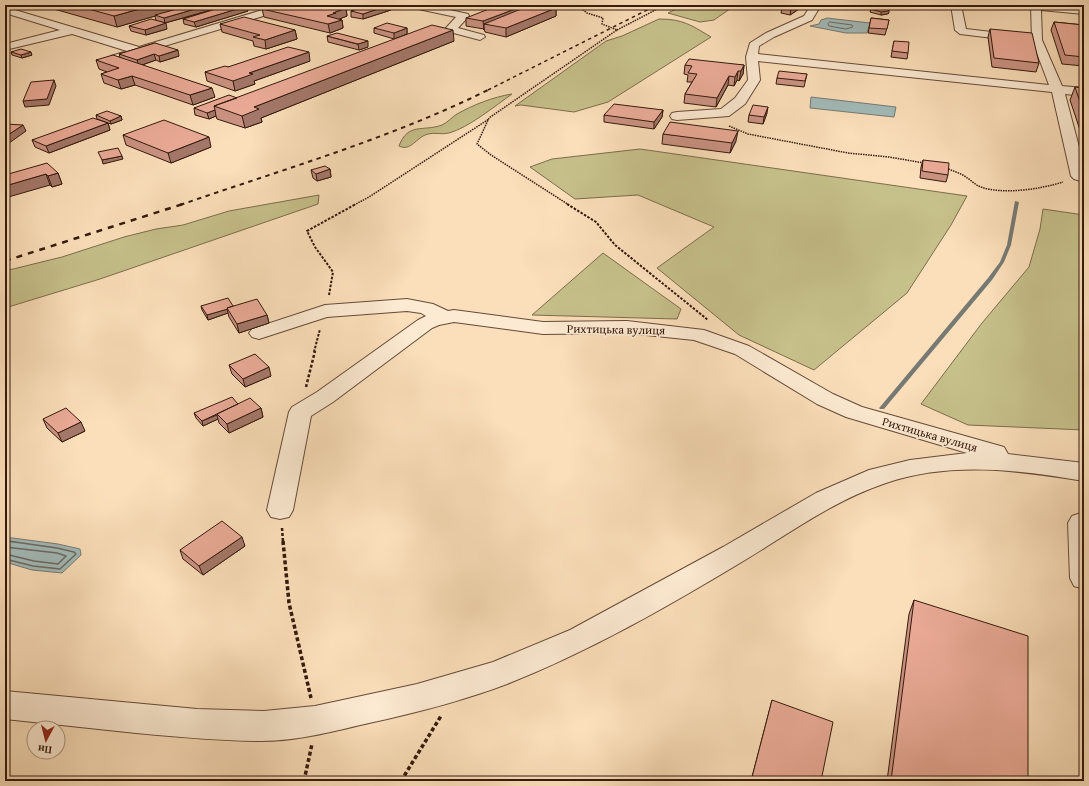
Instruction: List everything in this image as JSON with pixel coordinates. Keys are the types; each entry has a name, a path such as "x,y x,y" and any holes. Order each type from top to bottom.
{"street":[{"path":"115,58 289,5"},
{"path":"413,5 464,16 450,29 480,37"},
{"path":"677,116 724,113 740,101 754,80 752,57 754,45 770,35 808,18 816,5"},
{"path":"956,5 960,30 964,32 1037,40"},
{"path":"1081,176 1057,89 1037,40 1036,6 1084,11"},
{"path":"5,10 139,51"},
{"path":"5,47 70,30"},
{"path":"752,57 1084,92"},
{"path":"259,333 325,311 407,305 426,308 444,316"},
{"name":"Рихтицька вулиця","path":"300,412 325,397 425,324 444,316 460,316 543,328 627,327 697,334 724,342 742,350 825,398 854,412 1032,464"},
{"path":"280,510 300,412"},
{"path":"5,705 197,724 264,726 314,721 417,698 497,674 580,639 733,554 825,499 878,476 910,468 942,463 984,460 1032,464 1084,472"},
{"path":"1084,524 1081,523 1084,578"}],"path":[{"path":"577,5 587,13 602,18 602,24 613,27 617,30"},
{"path":"300,412 332,283 333,272 315,247 307,231 313,226 369,197 489,118 617,30 665,5"},
{"path":"724,113 726,125 748,134 848,153 889,157 925,163"},
{"path":"489,118 477,144 491,155 596,222 615,245 711,322 724,342"},
{"path":"939,166 961,174 980,187 1008,190 1053,186 1081,176"},
{"path":"280,510 289,603 314,706 314,739 304,781"},
{"path":"401,781 443,713"}],"shaded area":[{"path":"684,5 734,6 714,20 700,22 668,13"},
{"path":"659,19 681,22 698,29 711,37 608,102 574,112 521,105 515,106 606,41 622,36"},
{"path":"512,94 481,116 456,130 446,134 428,134 410,146 399,146 403,138 412,131 442,125 457,114 476,105 490,99"},
{"path":"640,149 967,196 951,225 907,293 814,370 739,335 657,268 714,227 638,195 575,199 530,167 552,159"},
{"path":"319,195 318,204 100,279 5,308 5,271 62,257 124,237 156,229 183,225 229,211"},
{"path":"1043,209 1084,215 1084,430 968,425 921,404 982,323 1029,267 1040,229"},
{"path":"603,253 681,309 677,319 532,315"}],"water":[{"path":"827,18 870,23 867,33 846,33 810,26 819,24 821,20"},
{"path":"811,97 896,107 894,117 810,108"},
{"path":"5,537 58,544 80,549 81,555 62,573 32,570 5,562"}],"building":[{"path":"74,5 154,5 114,16"},
{"path":"192,5 209,5 164,18 155,15"},
{"path":"229,5 247,6 194,22 183,19"},
{"path":"274,5 330,5 346,8 327,16 342,20 328,24 262,9"},
{"path":"370,5 390,5 363,14 351,11"},
{"path":"499,5 526,5 483,21 466,18"},
{"path":"531,5 542,5 556,8 506,28 484,24"},
{"path":"786,5 797,5 791,9 782,8"},
{"path":"877,7 889,10 881,12 871,9"},
{"path":"244,17 295,30 265,40 253,37 260,35 220,24"},
{"path":"871,18 889,20 887,29 869,28"},
{"path":"151,19 166,23 145,30 129,26"},
{"path":"1054,22 1084,25 1084,57 1065,55"},
{"path":"387,23 407,28 394,33 374,28"},
{"path":"432,25 453,30 254,107 259,109 242,116 214,106"},
{"path":"990,29 1032,33 1039,63 994,58"},
{"path":"337,33 368,41 358,44 327,36"},
{"path":"894,41 909,42 908,53 892,51"},
{"path":"155,43 178,50 159,56 154,54 137,60 119,54"},
{"path":"288,47 309,52 249,73 253,74 233,81 205,72 225,66 228,67"},
{"path":"21,49 31,52 21,55 11,52"},
{"path":"113,55 212,88 190,95 132,76 118,80 101,74 119,68 96,60"},
{"path":"689,59 744,65 735,77 729,76 717,98 685,94 697,74 688,73 692,66 685,65"},
{"path":"779,71 807,74 805,81 777,78"},
{"path":"54,80 47,99 23,101 31,82"},
{"path":"1075,87 1084,88 1084,114"},
{"path":"229,95 237,98 214,106 215,110 207,113 194,108"},
{"path":"614,104 663,110 654,122 604,115"},
{"path":"753,105 768,107 764,117 749,115"},
{"path":"107,111 121,116 110,121 96,115"},
{"path":"93,118 108,123 46,146 32,140"},
{"path":"164,120 209,137 168,153 123,135"},
{"path":"670,122 738,131 732,143 663,134"},
{"path":"5,124 23,125 5,137"},
{"path":"118,148 122,156 102,160 98,152"},
{"path":"923,160 949,163 948,175 922,171"},
{"path":"47,163 58,173 48,176 46,174 5,186 5,175"},
{"path":"325,166 330,169 316,174 311,170"},
{"path":"228,298 233,306 227,308 228,309 207,315 201,306"},
{"path":"257,299 267,315 237,324 227,308"},
{"path":"255,354 269,367 243,379 229,365"},
{"path":"232,397 238,404 202,421 194,413"},
{"path":"250,398 261,408 227,424 217,414"},
{"path":"66,408 81,422 58,433 43,419"},
{"path":"222,521 242,537 199,566 180,550"},
{"path":"914,600 1028,636 1028,781 891,781"},
{"path":"772,700 833,722 821,781 751,781"}],"waterway":[{"path":"882,408 990,279 1002,262 1009,245 1017,202"}],"railway":[{"path":"490,89 657,5"},
{"path":"182,204 376,138 453,107 490,89"},
{"path":"5,261 182,204"}]}
